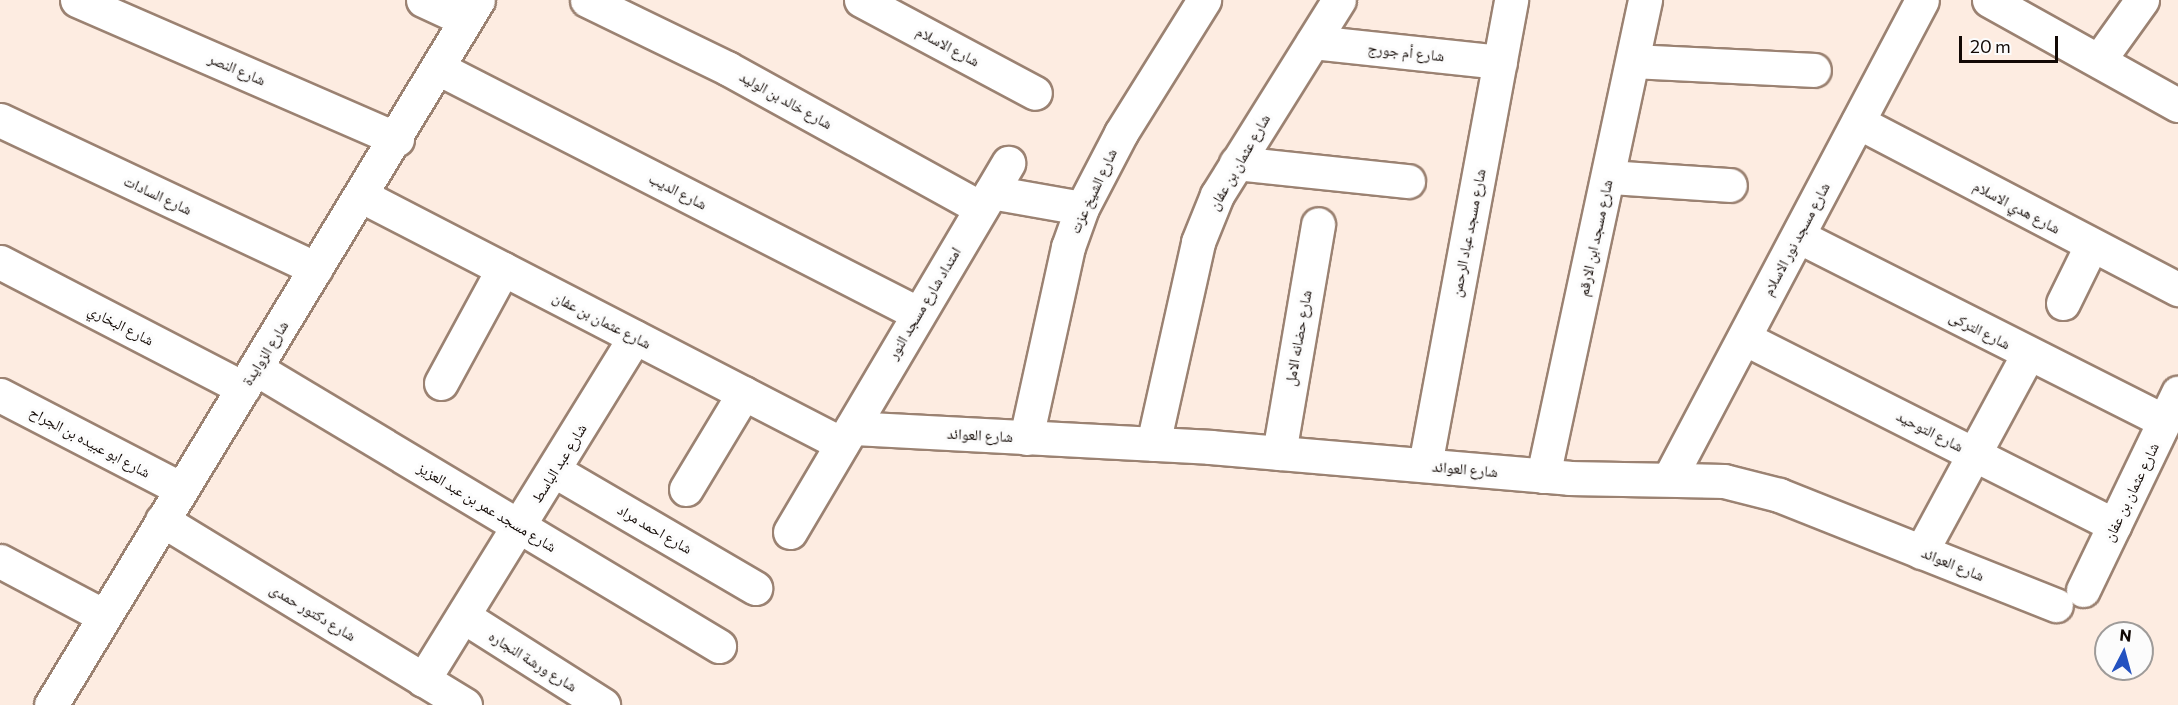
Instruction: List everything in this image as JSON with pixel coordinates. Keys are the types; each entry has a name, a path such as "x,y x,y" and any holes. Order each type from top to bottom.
{"street":[{"name":"شارع النصر","path":"77,0 397,139"},
{"path":"423,0 472,10"},
{"name":"شارع خالد بن الوليد","path":"587,0 727,68 986,200 1082,208"},
{"name":"شارع الاسلام","path":"861,0 1035,93"},
{"name":"شارع الشيخ عزت","path":"1026,438 1068,247 1082,208 1121,133 1204,0"},
{"name":"شارع عثمان بن عفان","path":"1153,444 1198,242 1236,163 1339,0"},
{"name":"شارع مسجد عباد الرحمن","path":"1425,465 1511,0"},
{"name":"شارع مسجد ابن الارقم","path":"1543,476 1646,0"},
{"name":"شارع مسجد نور الاسلام","path":"1670,477 1922,0"},
{"path":"1989,0 2178,105"},
{"path":"2099,60 2142,0"},
{"name":"شارع الزوايدة","path":"51,705 397,139 472,10"},
{"name":"شارع أم جورج","path":"1313,42 1500,62"},
{"path":"1633,61 1814,70"},
{"name":"شارع الديب","path":"438,68 917,313"},
{"name":"شارع السادات","path":"0,120 316,269"},
{"name":"شارع هدي الاسلام","path":"1858,122 2091,246 2178,289"},
{"name":"امتداد شارع مسجد النور","path":"790,532 917,313 1008,163"},
{"path":"1236,163 1408,181"},
{"path":"1609,177 1730,185"},
{"name":"شارع عثمان بن عفان","path":"362,196 744,393 847,436"},
{"name":"شارع حضانه الامل","path":"1279,453 1318,224"},
{"name":"شارع التركى","path":"1798,236 2028,354 2171,407"},
{"path":"2063,303 2091,246"},
{"name":"شارع البخاري","path":"0,262 249,378"},
{"path":"441,383 503,269"},
{"name":"شارع عبد الباسط","path":"423,680 555,471 635,337"},
{"name":"شارع التوحيد","path":"1744,338 2115,525"},
{"path":"1921,552 2028,354"},
{"name":"شارع مسجد عمر بن عبد العزيز","path":"249,378 519,525 719,646"},
{"path":"686,489 744,393"},
{"name":"شارع ابو عبيده بن الجراح","path":"0,395 181,489"},
{"name":"شارع عثمان بن عفان","path":"2069,598 2115,525 2171,407"},
{"name":"شارع العوائد","path":"847,436 1026,438 1153,444 1543,476 1670,477 1724,481 1779,495 1921,552 2069,598"},
{"name":"شارع احمد مراد","path":"555,471 755,588"},
{"name":"شارع دكتور حمدى","path":"162,520 465,705"},
{"path":"0,561 104,616"},
{"name":"شارع ورشة النجاره","path":"463,616 603,705"}]}
